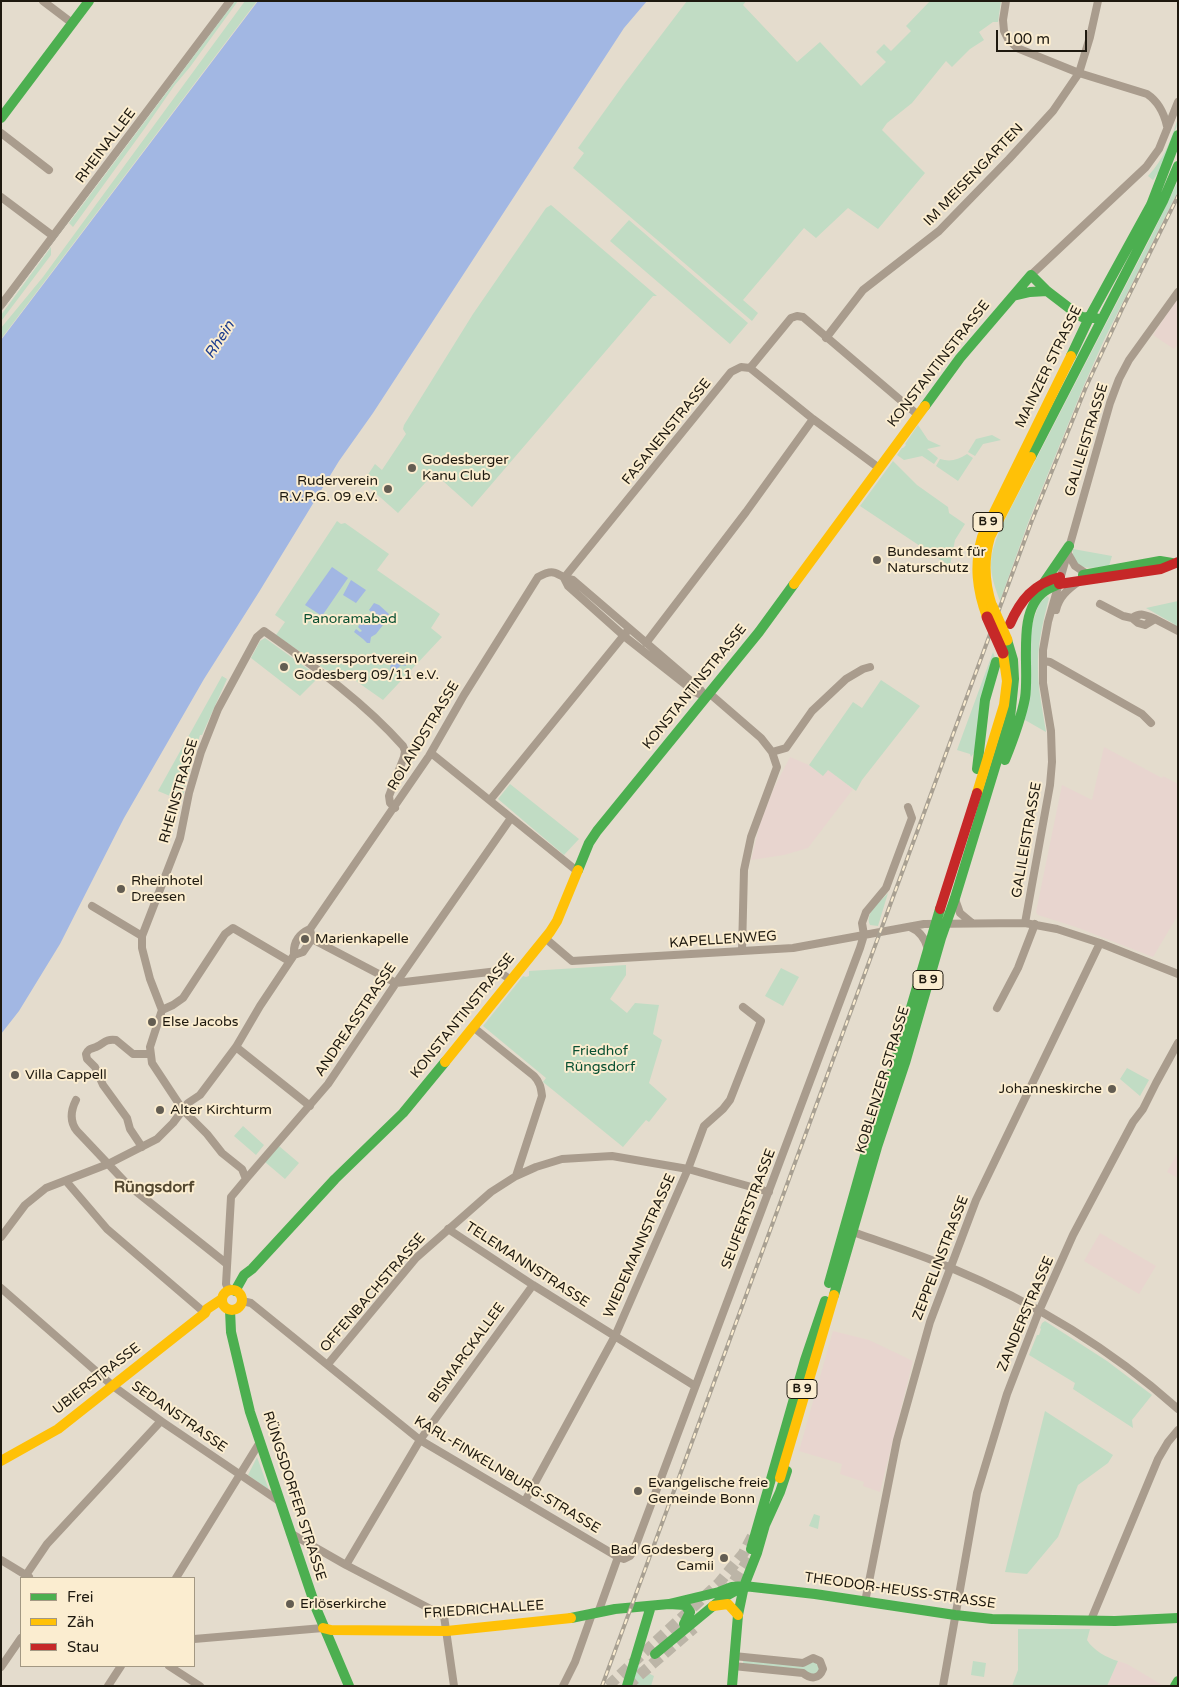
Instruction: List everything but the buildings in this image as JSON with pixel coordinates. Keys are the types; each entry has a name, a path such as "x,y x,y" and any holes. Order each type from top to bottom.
{"main road":[{"path":"3,112 89,1"},
{"name":"MAINZER STRASSE","path":"987,618 980,598 976,574 977,556 982,537 1085,320 1151,205 1178,135"},
{"name":"MAINZER STRASSE","path":"992,606 986,587 984,569 990,537 1163,201 1178,166"},
{"path":"1031,275 1085,320 1089,343"},
{"name":"KONSTANTINSTRASSE","path":"232,1299 252,1269 335,1179 403,1113 545,938 557,921 577,871 597,832 775,612 960,358 1031,275"},
{"path":"1013,296 1030,292 1048,291"},
{"path":"1085,320 1097,318 1106,313"},
{"path":"1010,624 1023,600 1045,581 1068,549"},
{"path":"1045,581 1161,568 1177,563"},
{"path":"977,825 986,811 1023,710 1027,687 1026,634 1029,616 1039,598 1059,580"},
{"name":"KOBLENZER STRASSE","path":"778,1477 928,949 955,898 1004,739 1014,698 1015,669 1007,640 992,606"},
{"name":"KOBLENZER STRASSE","path":"849,1226 905,1063 957,856 1004,705 1007,681 987,618"},
{"path":"957,856 963,818 978,766 985,700 999,658"},
{"name":"UBIERSTRASSE","path":"1,1461 58,1429 205,1313 207,1309 232,1299"},
{"name":"RÜNGSDORFER STRASSE","path":"232,1299 231,1332 250,1412 323,1628 349,1686"},
{"path":"732,1686 738,1615 747,1564 768,1487 778,1477"},
{"path":"719,1592 654,1653 745,1582 757,1553 765,1525 780,1492 778,1477"},
{"path":"768,1487 776,1485 780,1492"},
{"name":"THEODOR-HEUSS-STRASSE","path":"745,1582 955,1616 1005,1620 1176,1619"},
{"name":"FRIEDRICHALLEE","path":"323,1628 331,1630 447,1631 571,1618 615,1609 669,1604 719,1592 745,1582"},
{"path":"669,1604 685,1605 688,1609 689,1616 684,1624"},
{"path":"713,1606 728,1604 738,1615"},
{"path":"627,1686 652,1606"},
{"path":"1175,1686 1178,1681"}],"street":[{"path":"43,1 72,23"},
{"name":"RHEINALLEE","path":"1,305 230,1"},
{"path":"1006,1 1003,20 1004,31 1008,39 1017,48 1079,73 1147,94 1154,98 1160,106 1167,126"},
{"name":"IM MEISENGARTEN","path":"826,338 863,290 938,231 1009,160 1053,111 1079,73 1098,1"},
{"name":"KONSTANTINSTRASSE","path":"1031,275 1146,167 1159,149 1178,102"},
{"path":"1,132 49,170"},
{"path":"1,197 54,236"},
{"name":"GALILEISTRASSE","path":"1025,923 1050,785 1052,747 1043,683 1042,661 1044,642 1059,580 1110,403 1119,379 1129,360 1178,292"},
{"path":"879,468 813,419 750,368 791,318 803,317 918,415"},
{"name":"FASANENSTRASSE","path":"564,578 731,372 741,367 750,368"},
{"path":"646,643 746,512 813,419"},
{"path":"1068,549 1075,566 1083,578"},
{"name":"ROLANDSTRASSE","path":"292,958 293,946 302,933 310,929 431,753 464,695 538,577 548,571 555,572 564,578"},
{"path":"564,578 568,586 627,632 695,692 708,695"},
{"name":"GALILEISTRASSE","path":"1044,642 1050,631 1058,603 1065,592 1083,578"},
{"path":"1100,604 1123,616 1132,618 1138,614 1146,614 1178,631"},
{"name":"RHEINSTRASSE","path":"162,1010 150,979 142,948 142,936 180,838 189,793 213,720 257,637 264,631 343,688 370,712 403,746 405,751 404,757 389,796 390,804 394,808"},
{"path":"627,632 646,643 760,738 772,752 778,767 751,837 744,870 742,951"},
{"path":"490,800 627,632"},
{"path":"1042,661 1050,662 1142,714 1151,723"},
{"path":"772,752 786,748 812,711 846,679 863,669 870,668"},
{"path":"431,753 577,871"},
{"name":"SEUFERTSTRASSE","path":"618,1557 624,1559 630,1556 634,1550 833,1023 864,935 862,923 866,912 886,888 912,818 908,807"},
{"name":"ANDREASSTRASSE","path":"246,1179 328,1084 511,818"},
{"path":"955,898 960,913 972,923"},
{"path":"92,906 142,936"},
{"name":"KAPELLENWEG","path":"545,938 572,962 793,948 941,923 1025,923 1058,929 1100,943 1178,974"},
{"path":"997,1008 1018,968 1035,924"},
{"path":"910,927 916,929 922,935 926,940 928,949"},
{"path":"232,1299 226,1284 231,1197 246,1179 242,1169 222,1153 208,1134 183,1110 152,1063 150,1047 162,1010 183,998 225,934 233,928 292,958"},
{"path":"310,929 312,939 396,983 498,971 511,980"},
{"name":"ROLANDSTRASSE","path":"1,1237 25,1204 46,1188 108,1164 142,1147 157,1138 173,1123 188,1103 200,1095 236,1047 260,1006 292,958 303,952 312,939"},
{"name":"ZEPPELINSTRASSE","path":"866,1602 886,1491 906,1405 930,1322 976,1200 1100,943"},
{"name":"WIEDEMANNSTRASSE","path":"525,1501 615,1336 688,1169 704,1126 723,1109 734,1092 761,1021 743,1007"},
{"path":"473,1027 539,1081 542,1096 516,1176"},
{"path":"142,1147 130,1129 127,1118 103,1085 95,1067 86,1054 91,1048 99,1045 104,1040 113,1039 133,1054 150,1054"},
{"name":"ZANDERSTRASSE","path":"943,1686 977,1493 1007,1394 1039,1311 1088,1205 1133,1122 1143,1110 1178,1043"},
{"path":"236,1047 310,1106"},
{"path":"76,1100 72,1114 72,1126 128,1185 227,1264"},
{"name":"OFFENBACHSTRASSE","path":"328,1364 416,1258 491,1192 516,1176 536,1167 562,1159 619,1157 688,1169 769,1192"},
{"path":"66,1180 107,1229 205,1313"},
{"path":"849,1226 950,1267 1039,1311 1105,1352 1178,1409"},
{"name":"TELEMANNSTRASSE","path":"448,1229 532,1285 695,1386"},
{"name":"BISMARCKALLEE","path":"346,1565 420,1440 532,1285"},
{"name":"SEDANSTRASSE","path":"1,1288 113,1386 161,1422 279,1501"},
{"name":"KARL-FINKELNBURG-STRASSE","path":"232,1299 251,1303 420,1440 618,1557"},
{"path":"1,1560 29,1577 47,1544 161,1422"},
{"path":"1091,1620 1158,1459 1178,1430"},
{"path":"177,1577 260,1442"},
{"path":"290,1533 346,1565 444,1616 454,1686"},
{"path":"562,1686 578,1655 618,1557"},
{"name":"FRIEDRICHALLEE","path":"195,1639 323,1628"},
{"path":"1,1668 20,1640"},
{"path":"813,1658 820,1661 822,1669 819,1676 809,1678 802,1673 734,1662 803,1663 813,1658"},
{"path":"108,1686 120,1667"},
{"path":"171,1667 200,1686"}],"shaded area":[{"path":"1178,297 1178,344 1174,349 1153,335"},
{"path":"1104,747 1162,778 1163,776 1178,784 1178,915 1153,957 1076,927 1038,915 1036,912 1062,785 1092,800"},
{"path":"790,757 809,765 822,775 828,769 853,789 808,848 784,855 751,860 760,823 774,788"},
{"path":"1178,1152 1178,1178 1167,1172"},
{"path":"1100,1233 1156,1266 1139,1294 1084,1261"},
{"path":"833,1331 869,1340 913,1361 880,1492 863,1486 864,1482 840,1474 842,1464 799,1451"},
{"path":"1118,1661 1127,1664 1164,1686 1107,1686"}],"green space":[{"path":"235,1 238,1 174,86 73,227 69,223"},
{"path":"245,1 257,1 1,339 1,328 43,277"},
{"path":"687,1 746,1 743,5 797,62 820,42 861,86 886,62 876,52 884,44 891,51 911,31 906,26 930,1 1001,1 998,22 993,22 979,32 984,40 970,49 952,67 946,61 912,103 887,123 882,130 925,173 878,229 848,208 816,238 804,228 743,300 758,313 752,321 573,168 584,153 578,148"},
{"path":"1178,118 1178,123 1160,173 1153,180 1148,176 1166,149"},
{"path":"1178,181 1178,191 1104,340 1084,385 1028,523 1000,601 993,581 991,565 993,549 1000,529"},
{"path":"551,205 657,296 653,296 472,507 434,473 398,513 363,482 375,464 382,470 406,434 403,429 404,425 473,314 546,208"},
{"path":"629,220 748,323 730,344 610,241"},
{"path":"51,247 51,255 2,320 1,315"},
{"path":"918,425 928,440 941,446 927,449 938,458 934,464 922,456 904,460 897,455 906,445"},
{"path":"992,435 1001,440 983,444 975,456 968,452 976,439"},
{"path":"967,454 973,458 958,481 936,466 940,459 954,460"},
{"path":"893,461 917,485 948,507 949,513 965,524 955,540 950,566 860,506"},
{"name":"Panoramabad","path":"337,521 341,524 345,523 389,554 377,570 440,614 431,628 442,637 383,700 346,674 342,681 276,635 285,622 275,615"},
{"path":"1073,549 1112,556 1109,566 1090,568 1080,565 1073,557"},
{"path":"1047,596 1049,598 1038,652 1039,686 1046,732 1025,720 1031,627 1039,604"},
{"path":"1178,601 1178,628 1146,608"},
{"name":"Wassersportverein Godesberg 09/11 e.V.","path":"265,638 319,677 300,696 251,658 260,641"},
{"path":"993,652 996,660 976,750 971,757 970,754 957,750"},
{"path":"222,676 227,679 202,735 200,735 182,801 158,791"},
{"path":"881,680 920,706 862,780 856,791 828,770 823,776 809,765 853,702 862,708"},
{"path":"510,784 579,839 564,855 498,799"},
{"path":"888,893 878,926 870,925 869,916 871,912"},
{"name":"Friedhof Rüngsdorf","path":"626,965 626,975 610,999 627,1013 635,1003 659,1005 653,1034 662,1040 649,1083 667,1099 649,1122 646,1120 623,1147 543,1082 546,1078 483,1026 523,976 529,976 529,971"},
{"path":"781,968 799,977 783,1006 765,996"},
{"path":"1127,1068 1149,1080 1140,1096 1120,1079"},
{"path":"243,1126 264,1145 256,1155 234,1136"},
{"path":"279,1146 299,1163 285,1179 265,1162"},
{"path":"1045,1321 1107,1361 1152,1395 1132,1420 1133,1428 1073,1389 1075,1383 1029,1355 1037,1335 1039,1335 1042,1323"},
{"path":"1045,1411 1113,1455 1108,1463 1078,1485 1058,1537 1027,1574 1005,1572"},
{"path":"257,1457 269,1490 248,1475"},
{"path":"814,1514 820,1516 818,1529 809,1526"},
{"path":"1018,1629 1090,1629 1087,1640 1090,1644 1109,1658 1118,1661 1107,1686 1012,1686 1018,1670"},
{"path":"743,1660 815,1662 819,1667 819,1672 814,1675 743,1665"},
{"path":"973,1661 986,1663 984,1677 971,1675"},
{"path":"638,1665 642,1670 654,1676 651,1686 632,1686"}],"water":[{"name":"Rhein","path":"258,1 647,1 624,28 373,413 339,461 204,679 124,818 60,944 19,1011 1,1034 1,340"},
{"path":"332,567 348,578 322,616 305,605"},
{"path":"351,580 366,590 356,603 343,595"},
{"path":"374,603 389,614 385,621 378,616 376,619 383,625 371,637 370,643 367,643 354,632 356,629 360,632 362,631 358,627 367,614 372,617 374,614 369,610"},
{"path":"398,657 406,658 406,666 401,665 396,670 390,670 391,662 399,662"}],"tunnel":[{"path":"608,1686 719,1583 743,1554 753,1535"},
{"path":"725,1595 750,1557 754,1546"},
{"path":"627,1686 694,1628"}],"tram line":[{"path":"1,311 234,1"}],"railway":[{"path":"602,1686 1031,523 1086,387 1178,196"}],"traffic: fast":[{"path":"1,118 89,1"},
{"path":"1071,356 1089,318 1151,205 1178,135"},
{"path":"1031,457 1163,201 1178,166"},
{"path":"925,406 960,358 1031,275 1047,291 1077,314 1082,317 1096,318"},
{"path":"1013,296 1047,291"},
{"path":"1045,581 1069,546"},
{"path":"1083,575 1160,561 1172,563"},
{"path":"578,870 589,843 597,831 759,632 794,584"},
{"path":"1005,760 1019,722 1025,698 1026,640 1030,612 1036,600 1045,591 1059,584"},
{"path":"834,1295 877,1147 905,1063 941,938 1010,718 1014,679 1013,660 1007,640"},
{"path":"977,769 985,700 996,662"},
{"path":"829,1283 871,1134 893,1069 940,909"},
{"path":"235,1291 244,1275 252,1269 335,1179 403,1113 445,1062"},
{"path":"751,1549 805,1360 825,1301"},
{"path":"230,1310 231,1332 250,1412 316,1608 349,1686"},
{"path":"732,1686 738,1615 744,1586 757,1553 765,1525 787,1471"},
{"path":"571,1618 615,1609 669,1604 732,1587 744,1586 992,1619 1115,1621 1178,1618"},
{"path":"655,1654 724,1597 744,1586"},
{"path":"669,1604 685,1605 690,1612 684,1624"},
{"path":"627,1686 651,1606"},
{"path":"1175,1686 1178,1681"}],"traffic: slow":[{"path":"987,617 981,597 977,567 982,537 1071,356"},
{"path":"794,584 925,406"},
{"path":"992,606 985,572 990,537 1031,457"},
{"path":"992,606 1007,640"},
{"path":"977,793 1004,705 1007,681 1003,653"},
{"path":"445,1062 550,932 557,921 578,870"},
{"path":"232,1290 239,1293 242,1300 239,1307 232,1310 225,1307 222,1300 225,1293 232,1290"},
{"path":"780,1478 834,1295"},
{"path":"1,1461 58,1429 222,1299"},
{"path":"713,1606 728,1604 738,1615"},
{"path":"323,1628 331,1630 447,1631 571,1618"}],"traffic: jam":[{"path":"1059,584 1161,569 1178,562"},
{"path":"1010,624 1018,608 1035,588 1060,577"},
{"path":"987,617 1003,653"},
{"path":"940,909 977,793"}],"place":[{"name":"Godesberger Kanu Club","path":"412,468"},
{"name":"Ruderverein R.V.P.G. 09 e.V.","path":"388,489"},
{"name":"Bundesamt für Naturschutz","path":"877,560"},
{"name":"Wassersportverein Godesberg 09/11 e.V.","path":"284,667"},
{"name":"Rheinhotel Dreesen","path":"121,889"},
{"name":"Marienkapelle","path":"305,939"},
{"name":"Else Jacobs","path":"152,1022"},
{"name":"Villa Cappell","path":"15,1075"},
{"name":"Johanneskirche","path":"1112,1089"},
{"name":"Alter Kirchturm","path":"160,1110"},
{"name":"Evangelische freie Gemeinde Bonn","path":"638,1491"},
{"name":"Bad Godesberg Camii","path":"724,1558"},
{"name":"Erlöserkirche","path":"290,1604"}],"district":[{"name":"Rüngsdorf","path":"154,1188"}]}
